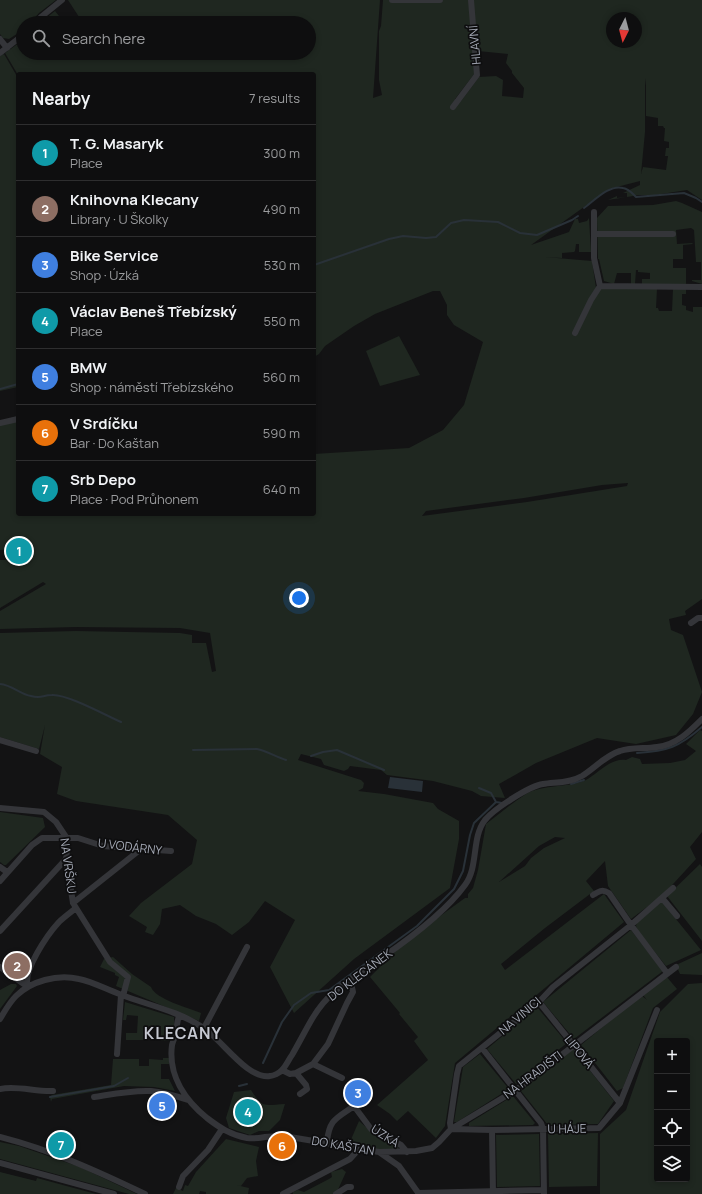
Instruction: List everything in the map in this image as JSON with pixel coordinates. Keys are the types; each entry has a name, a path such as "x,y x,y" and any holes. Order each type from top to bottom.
{"street":[{"path":"42,16 62,0"},
{"path":"392,0 440,0"},
{"name":"HLAVNÍ","path":"453,107 477,75 471,0"},
{"path":"0,39 7,48"},
{"path":"0,53 16,41"},
{"path":"575,333 591,300 600,286 594,258 594,212"},
{"path":"594,234 673,234"},
{"path":"600,286 702,287"},
{"path":"0,423 16,419"},
{"path":"691,623 698,618 702,618"},
{"name":"DO KLECÁNEK","path":"282,1070 323,1002 350,979 408,938 456,896 468,882 481,826 490,816 529,788 540,784 578,778 613,754 631,749 658,747 670,744 687,733 702,719"},
{"path":"0,740 36,751"},
{"name":"NA VRŠKU","path":"0,808 44,812 56,822 66,837 66,859 75,905 110,962 128,977 122,997"},
{"name":"U VODÁRNY","path":"0,881 32,845 42,838 78,838 103,846 172,852"},
{"path":"28,987 26,982 36,954 60,922 75,905 141,849"},
{"path":"0,931 66,859"},
{"path":"0,867 7,872"},
{"name":"NA VINICI","path":"451,1129 451,1116 459,1066 539,1002 552,987 631,925 674,888"},
{"path":"593,895 604,890 609,893 667,973"},
{"path":"662,898 677,916"},
{"path":"204,1028 247,947"},
{"path":"0,967 28,987"},
{"name":"NA HRADIŠTI","path":"379,1152 407,1152 432,1148 451,1129 516,1090 676,967"},
{"path":"0,1019 15,997 28,987 40,981 68,978 87,981 122,997 180,1016 204,1028 250,1071 257,1075 272,1076 282,1070 290,1074 296,1073 313,1064 328,1044 347,1003 354,992 350,979"},
{"path":"117,1054 122,997"},
{"name":"LIPOVÁ","path":"539,1002 620,1103"},
{"name":"U HÁJE","path":"451,1129 492,1130 599,1128 620,1103 656,1010"},
{"path":"178,1188 183,1176 208,1150 222,1130 198,1111 188,1100 175,1078 172,1061 172,1044 176,1036 180,1016"},
{"path":"418,1193 544,1192 543,1129 541,1123 482,1048"},
{"path":"313,1064 342,1078"},
{"path":"296,1073 306,1085 307,1089 300,1094"},
{"path":"0,1089 20,1089 41,1092 53,1091"},
{"path":"94,1097 124,1092 151,1091 170,1094 188,1100"},
{"name":"ÚZKÁ","path":"327,1142 330,1124 340,1114 355,1103 371,1129 401,1145 407,1152"},
{"name":"DO KAŠTAN","path":"222,1130 249,1139 275,1136 290,1137 327,1142 379,1152 399,1166 418,1193"},
{"path":"492,1130 493,1193"},
{"path":"0,1138 67,1158 145,1194"},
{"path":"282,1194 350,1159 359,1149"},
{"path":"0,1163 114,1194"},
{"path":"336,1194 347,1187 351,1187"}],"shaded area":[{"path":"0,0 56,0 36,16 16,16 16,34 9,39 3,38 0,34"},
{"path":"68,0 380,0 373,98 382,95 379,80 379,31 381,26 383,0 702,0 702,200 687,190 655,195 627,197 627,193 623,193 640,185 640,181 609,189 531,245 569,232 575,219 578,219 579,223 587,221 589,218 591,252 579,252 579,244 576,244 574,252 562,253 562,258 545,257 592,261 596,288 592,300 601,289 657,289 656,308 658,308 659,311 672,311 673,289 686,289 686,294 682,294 682,305 686,306 686,310 693,312 693,307 702,307 702,599 685,611 686,615 669,619 671,630 683,635 702,692 693,714 676,735 636,744 597,738 536,763 499,784 505,798 481,796 472,791 433,781 387,775 381,770 350,766 344,771 324,765 321,759 301,754 298,760 361,780 364,783 363,788 358,791 433,803 438,809 459,821 459,839 450,888 354,959 294,1013 270,967 295,920 265,901 249,922 232,935 216,924 196,916 180,905 162,909 160,924 153,935 145,932 147,927 129,916 141,903 192,864 197,840 168,815 76,801 57,794 62,767 40,754 45,725 39,749 0,737 0,633 76,631 180,633 192,635 192,643 206,643 212,672 216,671 210,633 180,628 76,627 0,629 0,611 46,584 43,582 0,608 0,560 14,560 19,554 18,549 0,550 0,421 16,417 16,516 316,516 316,454 409,448 443,430 464,405 483,342 454,325 447,315 447,305 440,291 433,291 375,314 354,326 325,346 316,356 316,72 16,72 5,53 16,45 16,60 316,60 316,16 78,16","holes":["478,51 508,54 506,63 524,88 523,98 502,96 503,80 496,76 479,77 461,101 455,99 475,73 474,53","646,78 646,116 658,118 658,126 663,126 665,128 664,141 669,142 669,148 666,148 665,156 668,156 666,170 643,167 641,174 645,132","628,483 627,486 527,502 422,516 426,511 524,498 602,485"]},
{"path":"55,11 59,16 49,16"},
{"path":"4,54 16,75 16,387 0,391 0,56"},
{"path":"617,196 617,198 626,197 608,200"},
{"path":"676,201 702,212 702,284 692,281 701,280 701,262 696,262 694,230 691,228 676,230 677,244 693,244 683,245 683,259 673,259 673,268 686,268 686,284 642,284 642,279 650,279 650,273 638,272 638,270 636,270 635,284 631,284 631,273 617,273 614,284 604,281 598,259 597,218 608,206 653,205"},
{"path":"399,336 420,375 380,386 366,351"},
{"path":"700,730 702,731 702,832 690,847 696,859 659,898 631,919 608,886 605,861 586,881 594,891 501,964 505,970 604,894 624,922 455,1063 445,1126 436,1138 408,1111 397,1121 377,1105 428,1060 414,1041 418,1037 370,977 407,940 465,898 468,898 468,894 473,888 478,870 486,824 526,794 548,787 572,784 586,780 615,761 626,760 632,757 640,759 642,764 670,763 685,760 696,751 686,744","holes":["555,837 565,838 544,848 531,858 525,866 499,882 539,846"]},
{"path":"390,777 423,781 422,792 388,788"},
{"path":"0,812 43,818 45,827 6,865 0,862"},
{"path":"700,864 702,867 702,941 667,896"},
{"path":"661,902 701,950 666,966 638,931 636,926 637,922"},
{"path":"631,930 663,971 574,1039 543,1002"},
{"path":"702,953 702,975 680,974 676,965"},
{"path":"113,957 132,974 165,999 201,1013 199,1021 116,986 119,977 115,975 115,973 100,967 104,959"},
{"path":"666,976 677,989 653,1008 623,1088 617,1091 581,1045 641,995 647,1000 643,995"},
{"path":"702,983 702,1194 600,1194 600,1134 626,1110 660,1012 688,984"},
{"path":"11,984 16,984 17,986 0,1009 0,990"},
{"path":"125,1002 174,1017 174,1031 169,1041 161,1041 161,1026 149,1026 148,1040 126,1040 126,1033 137,1033 138,1016 127,1015 126,1020 123,1020"},
{"path":"537,1007 567,1043 516,1084 487,1049"},
{"path":"573,1049 614,1101 598,1124 548,1125 521,1091"},
{"path":"480,1054 509,1089 457,1122 454,1122 463,1067"},
{"path":"163,1058 169,1058 169,1064 161,1064 161,1079 169,1079 175,1091 154,1087 124,1086 52,1099 51,1102 50,1097 52,1095 111,1085 113,1059 139,1059 139,1066 149,1066 149,1059 163,1060"},
{"path":"251,1090 261,1103 268,1105 285,1104 280,1120 269,1131 259,1131 250,1135 229,1128 226,1118 234,1092"},
{"path":"513,1096 535,1123 533,1125 469,1126 469,1123"},
{"path":"359,1121 374,1134 399,1148 380,1150 349,1144"},
{"path":"598,1133 597,1186 549,1187 548,1134"},
{"path":"539,1134 540,1186 497,1187 496,1135"},
{"path":"226,1139 259,1147 256,1161 258,1176 247,1178 241,1186 236,1185 249,1188 248,1194 206,1194 206,1192 200,1191 199,1194 173,1194 176,1188 183,1191 185,1185 188,1186 196,1172"},
{"path":"0,1142 19,1146 80,1167 137,1194 129,1194 0,1159"},
{"path":"342,1169 346,1172 336,1194 293,1194 293,1192 298,1190 304,1192 332,1177 331,1172"},
{"path":"0,1172 36,1181 37,1178 96,1194 0,1194"}],"waterway":[{"path":"584,208 608,190 618,187 627,189 636,197 684,193 702,202"},
{"path":"316,264 389,239 403,236 426,238 436,237 451,223 464,220 498,222 520,233 537,235 578,216"},
{"path":"0,389 16,385"},
{"path":"0,684 35,697 52,695 67,698 121,722"},
{"path":"637,753 657,751 672,747 702,727"},
{"path":"193,750 257,749 286,760"},
{"path":"311,756 337,750 384,770"},
{"path":"571,784 584,780"},
{"path":"479,788 491,793 496,802 502,803"},
{"path":"263,1063 282,1022 294,1005 311,993 329,990 417,926 454,889 463,871 470,835 474,823 496,802"},
{"path":"50,1097 114,1086 128,1078"},
{"path":"239,1086 247,1084"}],"place":[{"name":"T. G. Masaryk","path":"19,551"},
{"name":"Knihovna Klecany","path":"17,966"},
{"name":"Bike Service","path":"358,1093"},
{"name":"BMW","path":"162,1106"},
{"name":"Václav Beneš Třebízský","path":"248,1112"},
{"name":"Srb Depo","path":"61,1145"},
{"name":"V Srdíčku","path":"282,1146"}],"district":[{"name":"KLECANY","path":"183,1033"}]}
